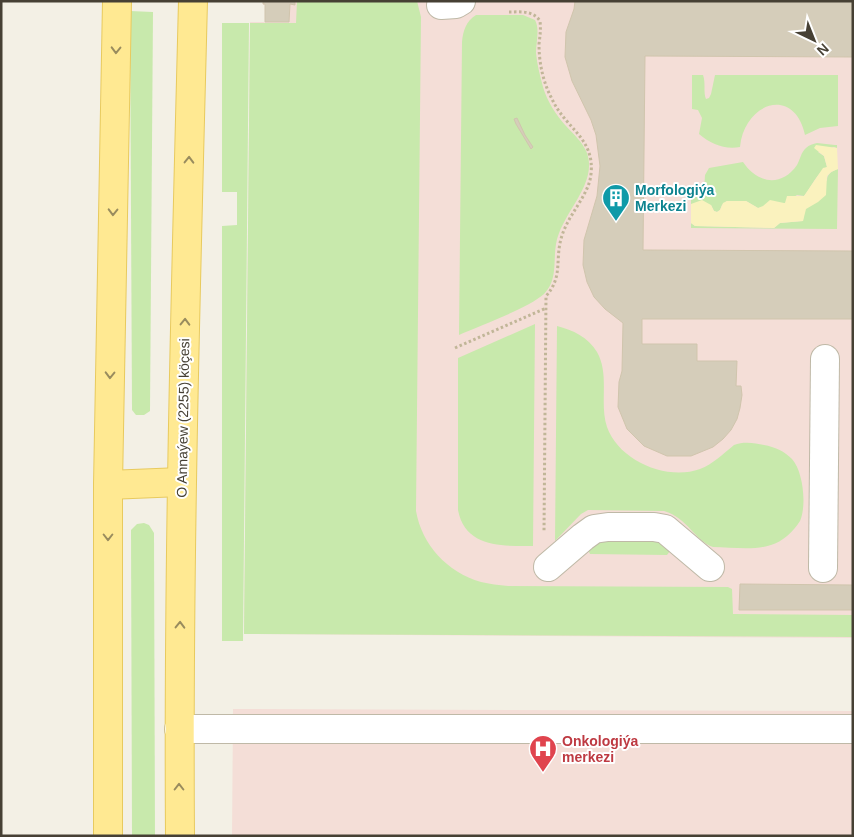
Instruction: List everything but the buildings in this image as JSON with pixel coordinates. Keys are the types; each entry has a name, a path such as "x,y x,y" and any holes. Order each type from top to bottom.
{"main road":[{"path":"108,836 108,485 117,1"},
{"name":"O Annaýew (2255) köçesi","path":"180,836 181,482 193,1"},
{"path":"108,485 181,482"}],"lane":[{"path":"823,568 825,359"},
{"path":"548,567 582,536 594,529 608,527 654,527 665,530 710,568"},
{"path":"179,728 853,729"}],"path":[{"path":"509,12 529,13 540,21 540,56 547,87 560,113 582,138 590,153 591,176 587,189 571,215 561,237 558,270 552,289 546,296 544,534"},
{"path":"455,348 546,308"}],"shaded area":[{"path":"263,1 853,1 853,638 244,634 250,22 265,22 265,5 263,5"},
{"name":"Onkologiýa merkezi","path":"233,709 853,711 853,836 232,836"}],"green space":[{"path":"297,1 417,1 421,17 416,511 424,535 438,556 457,571 469,577 484,583 508,586 728,587 732,589 733,614 853,615 853,637 244,634 250,23 296,23"},
{"path":"130,11 153,12 150,411 144,415 136,415 132,410"},
{"path":"476,15 523,15 535,20 538,32 536,57 549,103 583,145 587,153 589,165 584,187 565,221 556,244 553,277 548,289 544,294 527,305 459,335 462,42 466,27"},
{"path":"222,23 249,23 243,641 222,641 222,226 237,225 237,192 222,192"},
{"path":"692,75 703,75 706,99 711,94 715,75 838,75 838,126 820,128 805,135 799,119 791,110 781,105 770,106 759,111 750,120 743,132 740,147 729,148 718,145 708,141 699,134 702,118 698,110 692,109"},
{"path":"817,143 837,145 837,148 834,147 818,152 824,156 827,167 817,176 804,196 797,195 785,203 758,208 746,201 727,201 717,212 714,211 711,205 691,204 691,196 704,192 705,175 709,168 743,162 755,175 769,180 777,180 791,172 797,165 804,150 810,145"},
{"path":"838,169 837,229 691,228 691,223 695,226 774,228 780,223 803,221 804,211 827,180 829,174"},
{"path":"535,324 533,546 498,545 477,538 468,532 458,510 458,358"},
{"path":"557,326 580,335 597,352 603,370 604,408 607,427 613,439 622,450 633,458 659,470 687,472 705,467 738,444 757,444 779,450 796,464 803,489 802,514 800,521 794,529 779,541 764,547 713,547 701,540 679,519 664,511 588,510 581,514 555,541"},
{"path":"144,523 149,525 154,533 155,836 132,836 131,530 137,524"},
{"path":"601,541 661,542 670,551 667,555 590,554 592,546"}],"sand":[{"path":"816,145 837,148 838,169 827,176 826,195 806,209 803,221 780,223 774,228 695,226 691,223 691,204 702,200 711,205 714,211 717,212 723,203 727,201 746,201 758,208 770,200 785,203 787,196 804,196 823,168 827,167 824,156 814,148"}],"place":[{"name":"Morfologiýa Merkezi","path":"616,222"},
{"name":"Onkologiýa merkezi","path":"543,773"}]}
